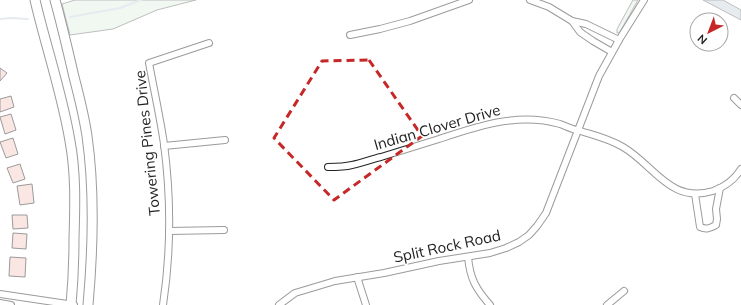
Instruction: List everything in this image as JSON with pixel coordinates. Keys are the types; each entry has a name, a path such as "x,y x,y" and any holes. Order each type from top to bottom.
{"main road":[{"path":"35,0 63,106 74,173 75,208 72,305"},
{"path":"56,0 81,105 87,136 91,173 93,211 88,305"}],"street":[{"path":"350,35 395,25 469,0"},
{"path":"530,0 549,7 572,21 586,24 619,40"},
{"name":"Split Rock Road","path":"279,305 295,293 335,281 490,253 506,248 529,235 546,213 599,76 644,0"},
{"path":"572,21 580,32 612,52"},
{"name":"Towering Pines Drive","path":"163,305 166,288 169,231 166,174 164,146 149,63 209,43"},
{"path":"734,98 741,105"},
{"name":"Indian Clover Drive","path":"328,167 352,165 417,146 477,126 511,120 532,119 560,124 612,141 636,156 667,184 687,194 705,193 720,188 732,180 741,169"},
{"path":"164,146 225,140"},
{"path":"695,194 700,227 709,229 716,225 716,208 720,188"},
{"path":"169,231 224,230"},
{"path":"468,257 469,269 473,282 490,305"},
{"path":"357,277 366,305"},
{"path":"607,305 624,291"},
{"path":"0,294 72,305"},
{"path":"0,303 10,305"}],"highlighted area":[{"path":"369,60 422,136 334,200 274,138 322,61"}],"green space":[{"path":"75,0 196,0 157,10 113,29 70,35 62,4"},
{"path":"633,0 638,0 621,30 617,33 617,29"}],"shaded area":[{"path":"703,0 723,0 741,10 741,20 729,14 729,12 726,12"}],"building":[{"path":"0,68 7,73 0,81"},
{"path":"11,96 14,107 0,112 0,99"},
{"path":"11,114 16,130 5,134 0,117"},
{"path":"13,138 18,154 6,158 0,142"},
{"path":"20,164 25,179 13,183 7,168"},
{"path":"32,184 34,203 20,205 17,186"},
{"path":"12,215 27,215 28,228 13,229"},
{"path":"13,233 27,234 26,249 12,248"},
{"path":"10,257 26,258 25,277 9,276"}],"waterway":[{"path":"70,17 120,8 141,0"},
{"path":"0,19 28,19"}]}
